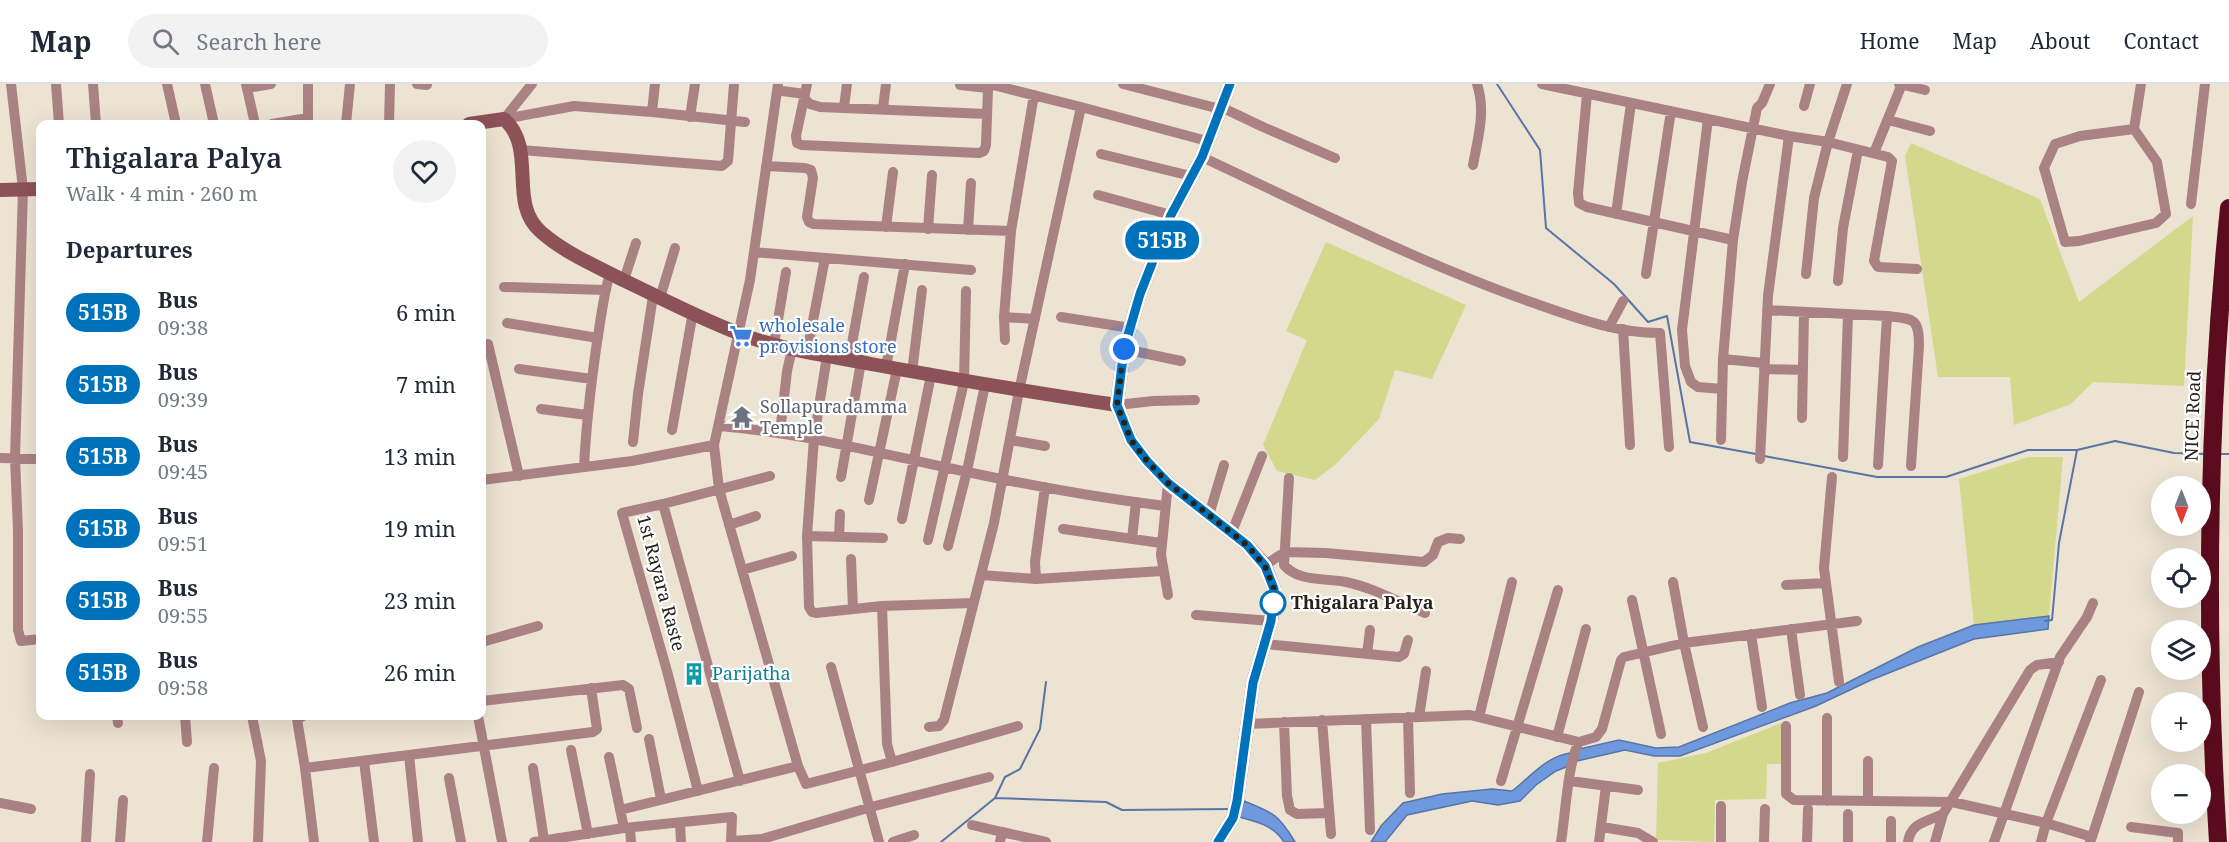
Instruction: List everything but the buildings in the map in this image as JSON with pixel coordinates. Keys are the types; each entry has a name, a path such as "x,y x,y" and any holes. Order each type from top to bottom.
{"highway":[{"name":"NICE Road","path":"2218,842 2211,685 2212,454 2221,288 2229,208"}],"main road":[{"path":"1218,842 1233,818 1237,801 1253,683 1271,621 1274,589 1265,566 1247,545 1168,483 1147,461 1131,440 1117,405 1124,349 1140,294 1171,215 1202,157 1230,84"},
{"path":"486,122 504,119 517,135 522,150 523,194 531,220 538,230 560,248 610,274 739,334 792,349 985,386 1117,405"},
{"path":"0,189 36,189"}],"street":[{"path":"11,84 23,189 15,458 18,630 21,641 36,639"},
{"path":"56,84 59,120"},
{"path":"93,84 96,120"},
{"path":"167,84 175,120"},
{"path":"205,84 212,120"},
{"path":"254,120 247,86 271,84"},
{"path":"308,84 308,120"},
{"path":"346,120 350,84"},
{"path":"389,120 390,84"},
{"path":"504,119 532,84"},
{"path":"652,112 656,84"},
{"path":"690,117 695,84"},
{"path":"522,150 722,166 728,161 734,84"},
{"path":"844,107 847,84"},
{"path":"883,108 886,84"},
{"path":"1123,84 1221,108 1335,158"},
{"path":"1473,165 1482,110 1477,84"},
{"path":"1542,84 1888,156 1892,161 1875,265 1917,269"},
{"path":"1721,441 1723,359 1733,240 1752,128 1757,108 1762,103 1770,84"},
{"path":"1803,106 1810,84"},
{"path":"1806,274 1814,198 1828,142 1847,84"},
{"path":"1874,153 1901,84 1925,90"},
{"path":"2134,129 2080,136 2055,144 2044,168 2065,242 2079,241 2156,223 2166,214 2157,162 2134,129 2141,84"},
{"path":"2190,204 2205,84"},
{"path":"960,85 988,88 993,85 1081,106 1207,141"},
{"path":"806,92 780,87 739,334 714,445 718,489 798,766 806,783 892,762 1018,726"},
{"path":"806,92 796,136 797,143 802,145 979,153 984,151 986,145 988,88"},
{"path":"806,92 810,104 820,107 987,114"},
{"path":"1587,94 1579,203 1616,214 1733,240"},
{"path":"1005,340 1004,317 1011,231 1034,95"},
{"path":"1616,214 1631,103"},
{"path":"504,119 574,106 745,122"},
{"path":"929,727 939,726 944,720 981,575 1081,106"},
{"path":"1646,274 1671,111"},
{"path":"1669,447 1670,331 1693,231 1708,119"},
{"path":"1888,120 1930,131"},
{"path":"1760,455 1767,310 1789,135"},
{"path":"1838,281 1843,228 1858,150"},
{"path":"1101,154 1191,176"},
{"path":"1202,157 1490,287 1597,326 1670,331"},
{"path":"766,166 811,170 813,178 807,217 809,222 822,225 1011,231"},
{"path":"886,227 892,172"},
{"path":"928,229 932,175"},
{"path":"968,230 971,183"},
{"path":"1098,195 1171,215"},
{"path":"624,280 636,243"},
{"path":"633,442 638,394 657,297 675,248"},
{"path":"754,252 971,270"},
{"path":"807,352 825,258"},
{"path":"869,500 892,368 905,264"},
{"path":"774,344 786,272"},
{"path":"584,468 587,415 605,290 610,274"},
{"path":"841,477 864,277"},
{"path":"504,287 605,290"},
{"path":"912,372 922,290"},
{"path":"928,540 964,382 966,291"},
{"path":"1609,327 1623,301"},
{"path":"1767,310 1887,316 1914,321 1919,328 1911,466"},
{"path":"672,430 693,312"},
{"path":"1802,418 1804,312"},
{"path":"1843,457 1848,315"},
{"path":"1878,465 1887,316"},
{"path":"1004,317 1035,319"},
{"path":"1061,317 1131,328"},
{"path":"507,323 598,338"},
{"path":"1623,329 1630,445"},
{"path":"1670,331 1691,382 1698,387 1722,389"},
{"path":"488,344 519,476"},
{"path":"780,433 787,371 792,349"},
{"path":"1124,349 1181,361"},
{"path":"827,356 814,438 807,536 809,607 812,612 882,606 973,603"},
{"path":"1723,359 1803,370"},
{"path":"519,369 592,379"},
{"path":"902,519 931,375"},
{"path":"948,546 985,386"},
{"path":"1117,405 1195,400"},
{"path":"541,409 587,415"},
{"path":"719,426 814,438 1003,479 1165,506"},
{"path":"1010,440 1045,446"},
{"path":"486,480 632,461 714,445"},
{"path":"1232,532 1262,456"},
{"path":"0,458 36,459"},
{"path":"1209,514 1224,465"},
{"name":"1st Rayara Raste","path":"698,791 668,671 622,513 770,476"},
{"path":"1832,477 1824,568 1839,682"},
{"path":"1289,478 1284,565 1290,572 1370,588 1425,613"},
{"path":"1168,483 1161,543 1162,571 1168,595"},
{"path":"1036,579 1035,562 1045,487"},
{"path":"1132,539 1136,502"},
{"path":"663,504 740,781"},
{"path":"839,537 840,514"},
{"path":"729,525 756,516"},
{"path":"1063,529 1161,543"},
{"path":"807,536 883,538"},
{"path":"1265,566 1285,552 1326,553 1424,562 1433,555 1438,542 1448,538 1460,539"},
{"path":"742,570 792,556"},
{"path":"851,559 853,609"},
{"path":"981,575 1036,579 1162,571"},
{"path":"1479,717 1512,582"},
{"path":"1673,582 1703,727"},
{"path":"1786,585 1826,583"},
{"path":"1500,781 1558,590"},
{"path":"1632,600 1661,734"},
{"path":"1994,842 2059,662 2094,603"},
{"path":"882,606 887,744 892,762"},
{"path":"1196,615 1271,621"},
{"path":"1247,724 1470,715 1557,737 1577,745 1596,737 1602,729 1621,660 1624,657 1684,643 1857,621"},
{"path":"486,641 538,626"},
{"path":"1557,737 1586,629"},
{"path":"1791,629 1800,695"},
{"path":"1367,654 1370,630"},
{"path":"1751,634 1762,707"},
{"path":"1264,644 1402,656 1406,651 1408,640"},
{"path":"1935,842 1943,814 2030,670 2037,665 2059,662"},
{"path":"831,667 879,842"},
{"path":"1410,793 1414,717 1426,671"},
{"path":"2041,842 2046,823 2101,680"},
{"path":"486,700 623,685 629,689 637,728"},
{"path":"305,768 593,732 597,729 591,688"},
{"path":"1786,726 1786,794 1794,800 1952,802 2046,823 2091,840 2139,692"},
{"path":"1827,718 1827,801"},
{"path":"1366,719 1370,830"},
{"path":"185,720 187,742"},
{"path":"253,720 261,761 258,842"},
{"path":"299,720 314,842"},
{"path":"479,720 502,842"},
{"path":"1322,720 1331,834"},
{"path":"1284,722 1287,796 1290,810 1297,814 1329,813"},
{"path":"649,739 661,799"},
{"path":"1561,842 1571,766 1577,745"},
{"path":"571,750 588,834"},
{"path":"409,755 418,842"},
{"path":"609,757 620,810 631,842"},
{"path":"364,760 374,842"},
{"path":"1868,760 1868,801"},
{"path":"620,810 798,766"},
{"path":"207,842 214,768"},
{"path":"533,768 539,841 627,828 732,817 731,842 762,839 871,807 989,777"},
{"path":"86,842 90,774"},
{"path":"449,778 461,842"},
{"path":"1570,781 1638,790"},
{"path":"1599,842 1606,786"},
{"path":"120,842 123,800"},
{"path":"0,803 31,809"},
{"path":"1721,806 1721,842"},
{"path":"1764,842 1765,809"},
{"path":"1807,842 1808,809"},
{"path":"1848,814 1848,842"},
{"path":"1908,842 1910,832 1916,825 1943,814"},
{"path":"1891,821 1891,842"},
{"path":"680,823 681,842"},
{"path":"972,825 1001,837 1046,842"},
{"path":"1602,827 1638,833 1653,842"},
{"path":"2131,827 2178,833 2178,842"},
{"path":"894,842 914,835"}],"green space":[{"path":"1911,143 2040,199 2079,302 2193,216 2184,386 2093,382 2071,404 2014,425 2010,377 1938,377 1905,156"},
{"path":"1326,242 1466,305 1432,379 1395,370 1379,419 1335,465 1315,480 1277,471 1263,445 1307,340 1286,331"},
{"path":"2028,457 2063,457 2049,616 1974,625 1959,479"},
{"path":"1784,722 1783,764 1767,764 1766,799 1715,800 1714,842 1656,840 1658,763 1706,753"}],"water":[{"path":"2049,616 2048,629 1974,639 1871,680 1816,706 1680,756 1654,756 1625,750 1577,761 1579,749 1619,740 1656,748 1679,747 1790,703 1827,693 1918,647 1974,625"},
{"path":"1570,753 1569,766 1556,771 1536,785 1520,801 1498,805 1472,801 1407,815 1385,842 1371,842 1381,826 1403,803 1442,794 1492,789 1512,791 1546,763"},
{"path":"1244,801 1280,820 1295,842 1284,842 1270,828 1239,817"}],"waterway":[{"path":"1497,84 1540,150 1546,228 1614,284 1648,322 1667,316 1690,442 1756,454"},
{"path":"2045,621 2052,620 2059,543 2077,450 2115,441 2174,453 2205,454"},
{"path":"1764,456 1877,477 1946,477 2028,450 2076,450"},
{"path":"2220,454 2229,454"},
{"path":"941,842 995,798 1005,777 1020,769 1040,729 1046,682"},
{"path":"995,798 1106,802 1122,810 1230,809"}],"bus line":[{"name":"515B","path":"1218,842 1233,818 1237,801 1253,683 1271,621 1274,589 1265,566 1247,545 1168,483 1147,461 1131,440 1117,405 1124,349 1140,294 1171,215 1202,157 1230,84"}],"place":[{"name":"wholesale provisions store","path":"741,336"},
{"name":"Sollapuradamma Temple","path":"742,417"},
{"name":"Thigalara Palya","path":"1273,603"},
{"name":"Parijatha","path":"694,674"}],"route":[{"path":"1124,349 1117,405 1131,440 1168,483 1247,545 1265,566 1274,589 1273,605 1273,603"}]}
